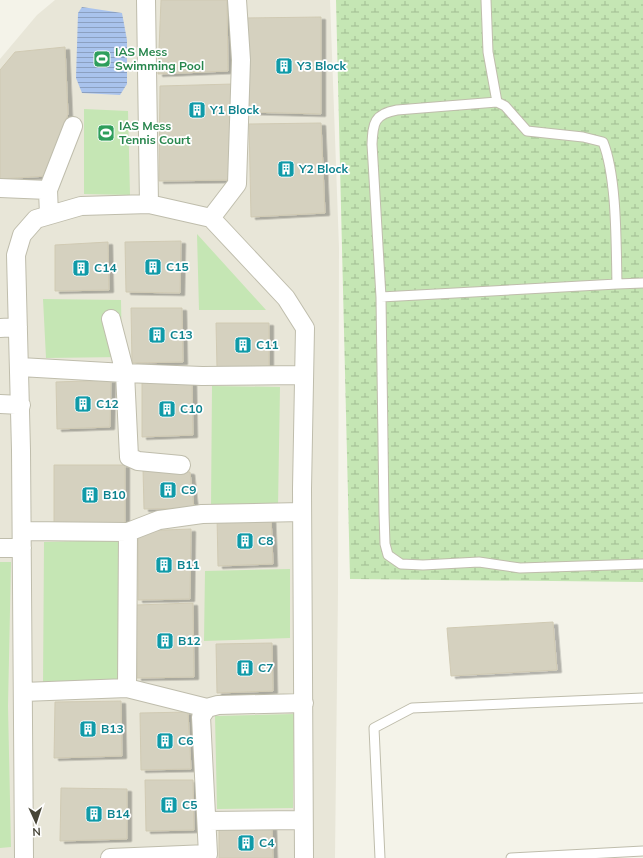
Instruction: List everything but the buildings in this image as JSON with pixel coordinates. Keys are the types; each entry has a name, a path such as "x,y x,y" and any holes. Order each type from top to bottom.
{"street":[{"path":"146,0 149,204"},
{"path":"211,218 237,184 241,60 237,0"},
{"path":"49,215 48,190 73,126"},
{"path":"0,188 48,190"},
{"path":"24,858 20,367 18,327 8,255 22,235 36,219 81,206 149,204 211,218 286,298 305,328 302,512 304,858"},
{"path":"111,319 125,373 129,457 138,461 181,465"},
{"path":"0,328 18,327"},
{"path":"20,367 202,376 304,375"},
{"path":"0,404 21,405"},
{"path":"0,548 22,540 128,532 159,520 202,514 302,512"},
{"path":"128,532 128,688"},
{"path":"23,692 128,688 208,708 218,705 304,703"},
{"path":"110,858 208,856 201,717 208,708"},
{"path":"207,821 303,820"}],"lane":[{"path":"486,0 488,52 497,102"},
{"path":"617,284 613,194 608,154 603,142 583,137 527,131 505,106 497,102 397,110 386,112 376,118 372,144 381,297 384,513 385,544 388,555 401,564 423,565 479,562 520,568 643,564"},
{"path":"381,297 643,283"},
{"path":"380,858 374,728 412,708 643,698"},
{"path":"511,858 585,856 643,851"}],"shaded area":[{"path":"55,0 330,0 339,248 338,592 335,858 0,858 0,59 37,15"}],"green space":[{"path":"336,0 643,0 643,582 350,579"},
{"name":"IAS Mess Tennis Court","path":"84,109 128,111 130,195 84,194"},
{"path":"197,234 266,310 199,310"},
{"path":"43,299 121,300 122,357 46,358"},
{"path":"212,386 280,387 278,507 211,507"},
{"path":"121,540 123,682 43,686 44,542"},
{"path":"0,562 11,562 8,706 11,847 0,848"},
{"path":"290,569 290,638 204,641 205,571"},
{"path":"294,714 293,808 217,809 215,716"}],"water":[{"name":"IAS Mess Swimming Pool","path":"82,7 122,13 127,40 127,84 120,95 82,93 76,78 78,13"}],"place":[{"name":"IAS Mess Swimming Pool","path":"102,59"},
{"name":"Y3 Block","path":"284,66"},
{"name":"Y1 Block","path":"197,110"},
{"name":"IAS Mess Tennis Court","path":"106,133"},
{"name":"Y2 Block","path":"286,169"},
{"name":"C15","path":"153,267"},
{"name":"C14","path":"81,268"},
{"name":"C13","path":"157,335"},
{"name":"C11","path":"243,345"},
{"name":"C12","path":"83,404"},
{"name":"C10","path":"167,409"},
{"name":"C9","path":"168,490"},
{"name":"B10","path":"90,495"},
{"name":"C8","path":"245,541"},
{"name":"B11","path":"164,565"},
{"name":"B12","path":"165,641"},
{"name":"C7","path":"245,668"},
{"name":"B13","path":"88,729"},
{"name":"C6","path":"165,741"},
{"name":"C5","path":"169,805"},
{"name":"B14","path":"94,814"},
{"name":"C4","path":"246,843"}]}
